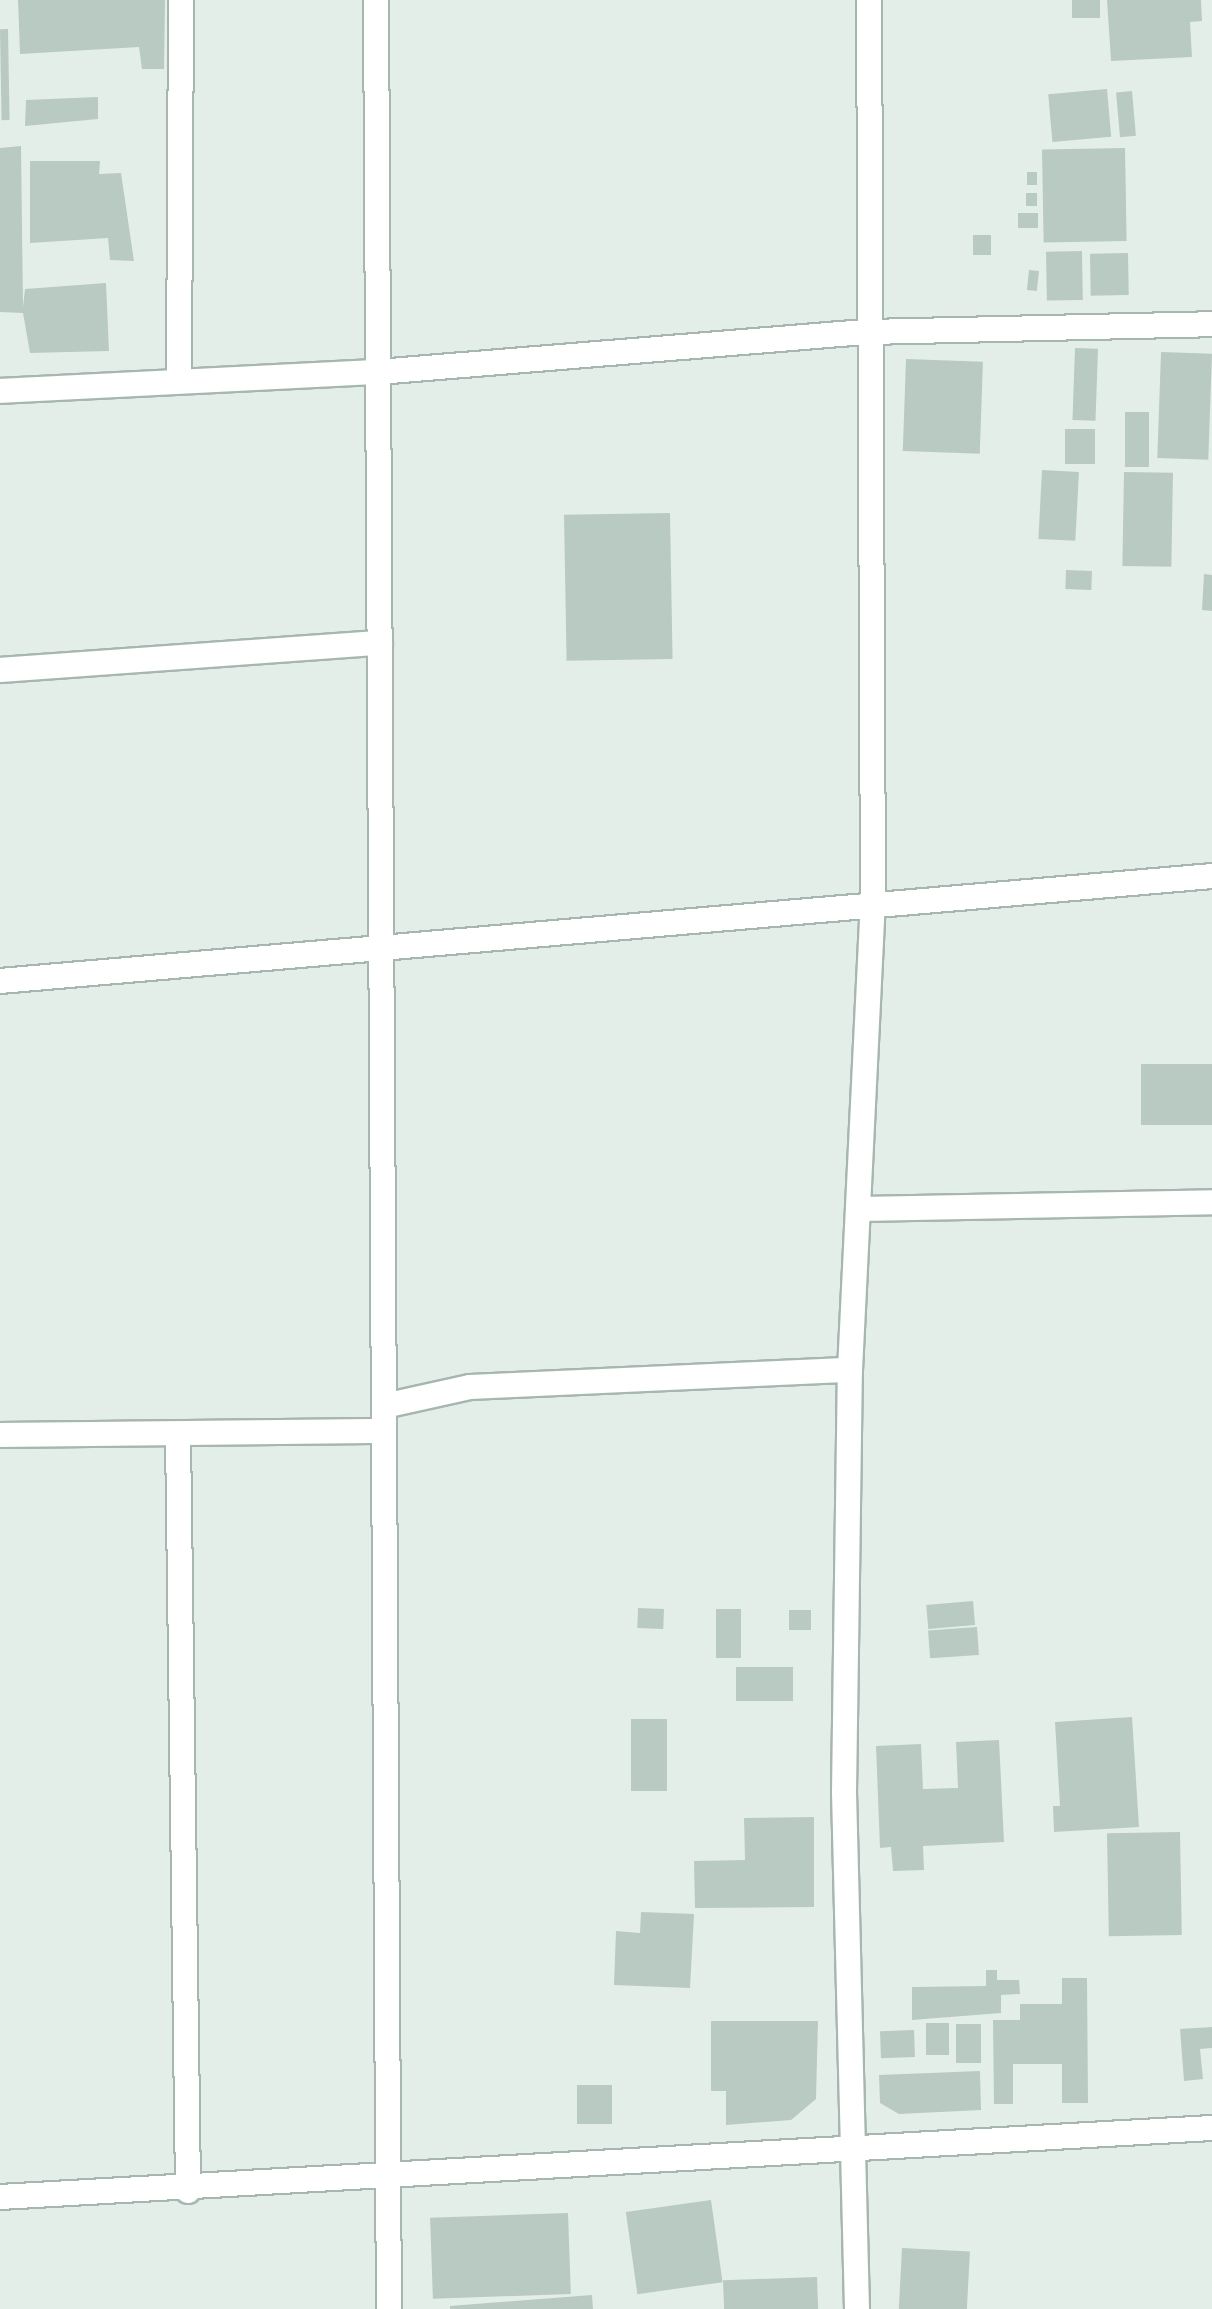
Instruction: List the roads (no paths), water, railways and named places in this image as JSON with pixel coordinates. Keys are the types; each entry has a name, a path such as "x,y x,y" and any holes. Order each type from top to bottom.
{"street":[{"path":"179,380 181,0"},
{"path":"376,0 389,2309"},
{"path":"857,2309 848,2149 850,1370 873,906 868,332 869,0"},
{"path":"0,391 378,372 868,332 1212,324"},
{"path":"0,670 380,643"},
{"path":"0,981 382,952 1212,876"},
{"path":"860,1209 1212,1202"},
{"path":"384,1406 470,1387 850,1370"},
{"path":"0,1435 384,1431"},
{"path":"178,1434 188,2191"},
{"path":"0,2197 188,2191 1212,2128"}]}
